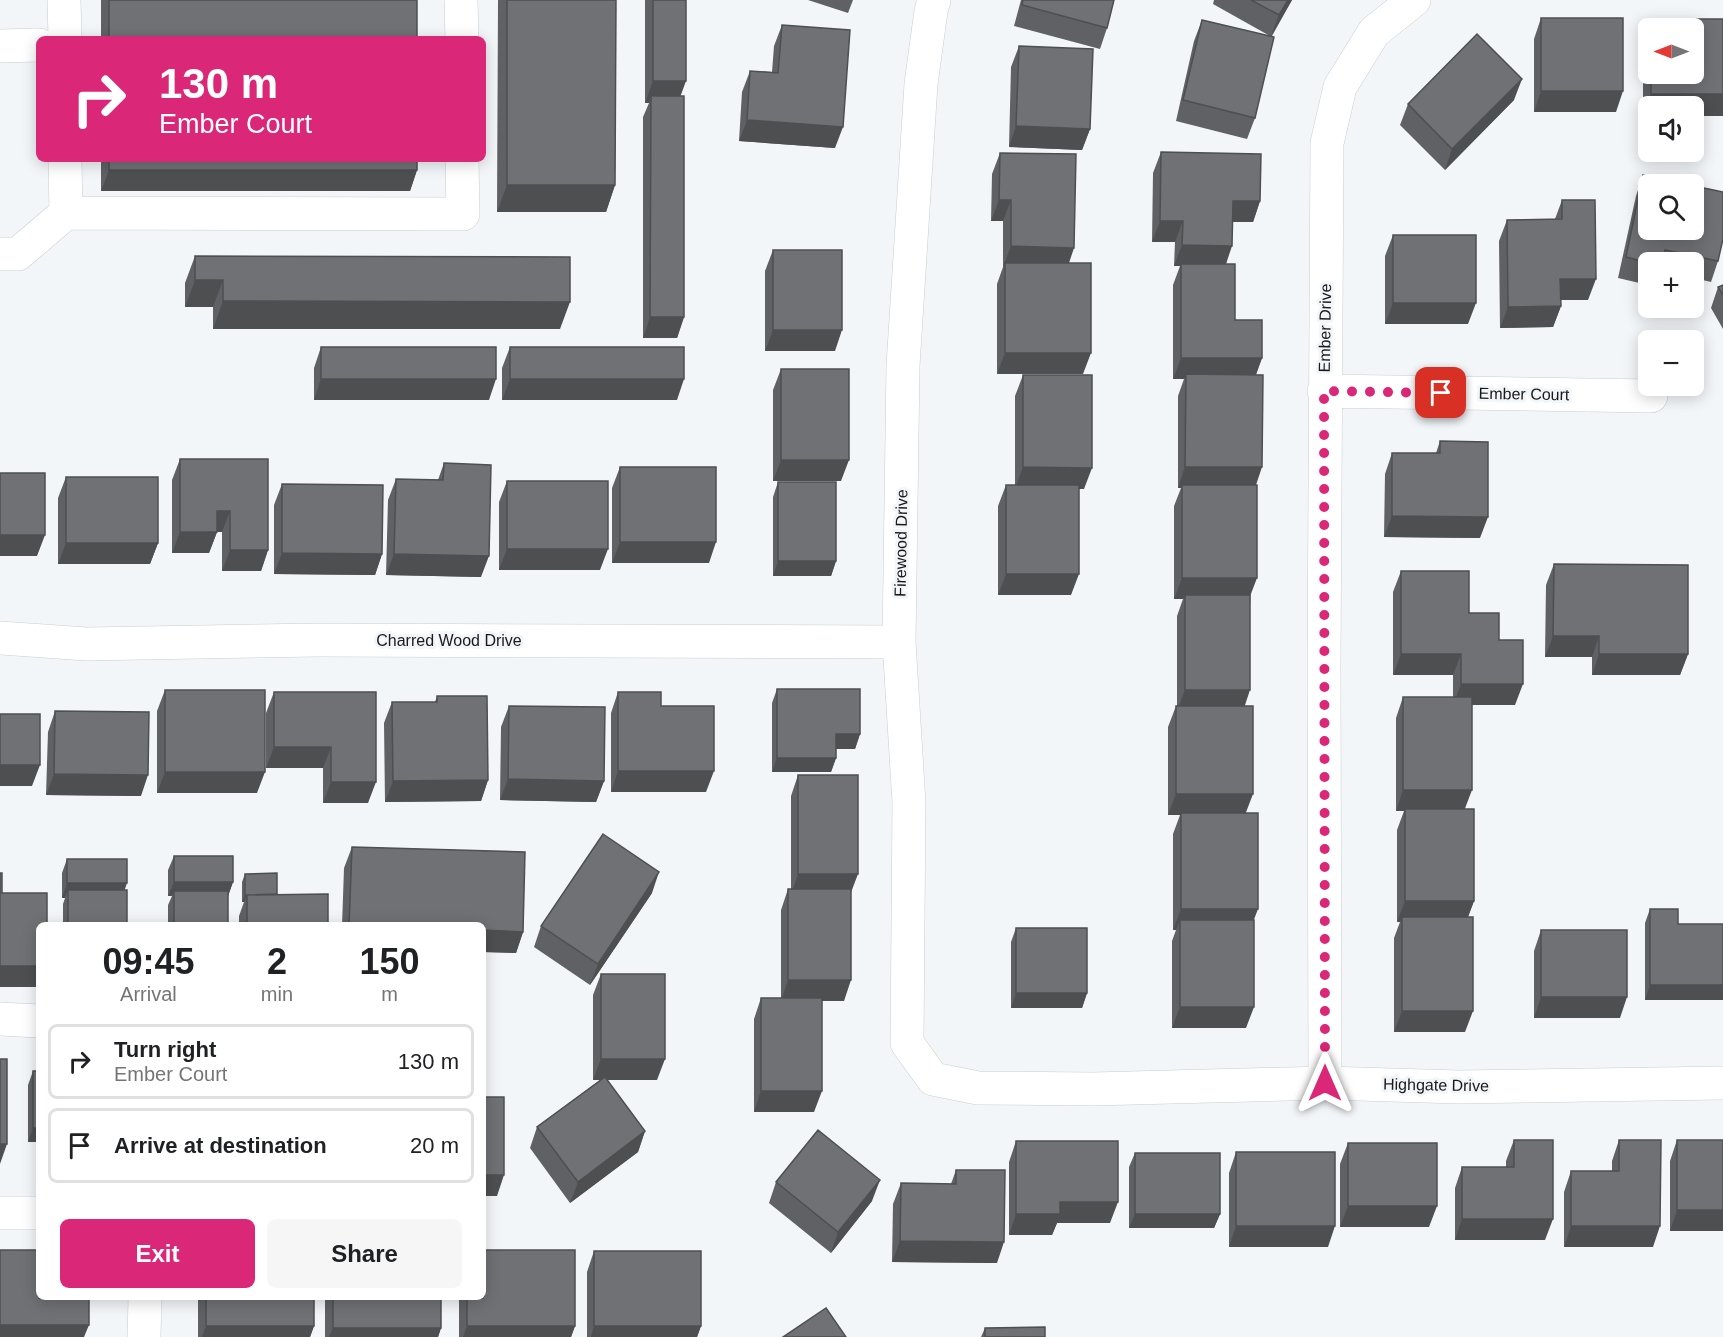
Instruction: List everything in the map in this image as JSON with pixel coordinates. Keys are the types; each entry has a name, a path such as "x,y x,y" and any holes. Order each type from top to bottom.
{"street":[{"path":"64,0 65,36"},
{"path":"461,0 462,36"},
{"name":"Firewood Drive","path":"933,1079 907,1043 909,803 899,642 903,366 921,84 934,0"},
{"name":"Ember Drive","path":"1325,1083 1324,391 1327,143 1340,87 1374,32 1414,0"},
{"path":"0,46 36,45"},
{"path":"65,162 66,213"},
{"path":"0,254 18,254 66,213 463,214 462,162"},
{"name":"Ember Court","path":"1324,391 1638,396"},
{"name":"Charred Wood Drive","path":"0,638 87,644 320,640 899,642"},
{"path":"0,1020 36,1021"},
{"name":"Highgate Drive","path":"933,1079 978,1088 1093,1089 1325,1083 1458,1087 1723,1083"},
{"path":"0,1213 36,1214"},
{"path":"144,1337 145,1300"}],"building":[{"path":"109,0 417,0 417,36 109,36"},
{"path":"507,0 616,0 615,185 507,185"},
{"path":"653,0 686,0 686,81 653,81"},
{"path":"1023,0 1114,0 1107,28 1022,5"},
{"path":"1251,0 1288,0 1279,15"},
{"path":"1541,18 1623,18 1623,91 1541,91"},
{"path":"1704,19 1723,19 1723,94 1651,94 1651,84 1704,84"},
{"path":"1202,20 1274,37 1255,118 1183,100"},
{"path":"782,25 850,30 843,127 747,120 750,71 778,73"},
{"path":"1477,34 1522,79 1452,149 1408,104"},
{"path":"1019,46 1093,49 1090,129 1016,126"},
{"path":"651,96 684,96 684,317 650,317"},
{"path":"1161,152 1261,154 1260,201 1233,201 1232,246 1182,245 1183,221 1160,221"},
{"path":"1000,153 1076,154 1074,248 1011,246 1011,200 999,200"},
{"path":"109,162 417,162 417,170 109,170"},
{"path":"1704,188 1723,192 1723,239 1718,261 1704,258 1704,252 1665,250 1665,252 1638,252 1638,260 1626,257 1638,199 1638,240 1704,240"},
{"path":"1562,200 1595,200 1596,279 1560,279 1561,306 1508,307 1507,220 1562,219"},
{"path":"1393,235 1476,235 1476,303 1393,303"},
{"path":"773,250 842,250 842,330 773,330"},
{"path":"195,256 570,257 570,302 223,301 223,280 195,280"},
{"path":"1005,263 1091,263 1091,353 1005,353"},
{"path":"1181,264 1235,264 1235,320 1262,320 1262,358 1181,358"},
{"path":"1723,285 1723,295 1718,287"},
{"path":"321,347 496,347 496,379 321,379"},
{"path":"510,347 684,347 684,379 510,379"},
{"path":"781,369 849,369 849,460 781,460"},
{"path":"1186,374 1263,375 1262,467 1185,467"},
{"path":"1023,375 1092,375 1092,468 1023,467"},
{"path":"1440,441 1488,442 1488,517 1392,516 1392,453 1440,453"},
{"path":"180,459 268,459 268,550 230,550 230,511 217,511 217,532 180,532"},
{"path":"444,463 491,465 489,556 394,554 396,479 443,480"},
{"path":"620,467 716,467 716,542 620,542"},
{"path":"0,473 45,473 45,535 0,535"},
{"path":"66,477 158,477 158,543 66,543"},
{"path":"507,481 608,481 608,549 507,549"},
{"path":"778,482 836,482 836,561 778,561"},
{"path":"282,484 383,485 382,554 282,553"},
{"path":"1006,485 1079,485 1079,574 1006,574"},
{"path":"1182,485 1257,485 1257,578 1182,578"},
{"path":"1554,564 1688,565 1688,654 1599,654 1599,636 1553,636"},
{"path":"1401,571 1469,571 1469,613 1499,613 1499,640 1523,640 1523,684 1461,684 1461,654 1401,654"},
{"path":"1185,595 1250,595 1250,690 1185,690"},
{"path":"777,689 860,689 860,734 836,734 836,758 777,758"},
{"path":"165,690 265,690 265,772 165,772"},
{"path":"274,692 376,692 376,782 331,782 331,747 274,747"},
{"path":"618,692 661,692 661,706 714,706 714,771 618,771"},
{"path":"437,696 487,696 488,780 393,781 392,702 437,702"},
{"path":"1403,697 1472,697 1472,790 1403,790"},
{"path":"509,706 605,707 604,781 508,779"},
{"path":"1176,706 1253,706 1253,794 1176,794"},
{"path":"55,711 149,712 148,775 54,774"},
{"path":"0,714 40,714 40,765 0,765"},
{"path":"798,775 858,775 858,874 798,874"},
{"path":"1405,809 1474,809 1474,901 1405,901"},
{"path":"1181,813 1258,813 1258,909 1181,909"},
{"path":"603,834 659,872 598,964 541,926"},
{"path":"352,847 525,852 523,932 486,930 486,922 349,922"},
{"path":"174,856 233,856 233,882 174,882"},
{"path":"67,859 127,859 127,883 67,883"},
{"path":"0,873 2,873 2,893 0,893"},
{"path":"277,873 277,894 245,895 245,874"},
{"path":"788,889 851,889 851,980 788,980"},
{"path":"68,890 127,890 127,922 68,922"},
{"path":"174,891 228,891 228,922 174,922"},
{"path":"0,893 47,893 47,922 36,922 36,966 0,966"},
{"path":"328,894 328,922 247,922 247,895"},
{"path":"1650,909 1678,909 1678,924 1723,924 1723,985 1650,985"},
{"path":"1402,917 1473,917 1473,1011 1402,1011"},
{"path":"1180,920 1254,920 1254,1007 1180,1007"},
{"path":"1016,928 1087,928 1087,993 1016,993"},
{"path":"1541,930 1627,930 1627,997 1541,997"},
{"path":"601,974 665,974 665,1059 601,1059"},
{"path":"761,998 822,998 822,1091 761,1091"},
{"path":"0,1059 7,1059 7,1144 0,1144"},
{"path":"33,1071 36,1071 36,1128 33,1128"},
{"path":"605,1077 645,1131 578,1182 537,1127"},
{"path":"486,1097 504,1097 504,1175 486,1175"},
{"path":"818,1130 880,1180 838,1232 776,1182"},
{"path":"1514,1140 1553,1140 1553,1219 1462,1219 1462,1167 1514,1167"},
{"path":"1619,1140 1661,1140 1660,1226 1571,1226 1571,1171 1619,1171"},
{"path":"1677,1140 1723,1140 1723,1210 1677,1210"},
{"path":"1016,1141 1118,1141 1118,1202 1060,1202 1060,1214 1016,1214"},
{"path":"1348,1143 1437,1143 1437,1206 1348,1206"},
{"path":"1236,1152 1335,1152 1335,1226 1236,1226"},
{"path":"1135,1153 1220,1153 1220,1214 1135,1214"},
{"path":"956,1170 1005,1170 1004,1242 900,1241 901,1183 956,1184"},
{"path":"0,1250 36,1250 36,1300 89,1300 89,1325 0,1325"},
{"path":"486,1250 575,1250 575,1326 467,1326 467,1300 486,1300"},
{"path":"594,1251 701,1251 701,1326 594,1326"},
{"path":"206,1300 314,1300 314,1326 206,1326"},
{"path":"333,1300 441,1300 441,1328 333,1328"},
{"path":"826,1308 846,1337 783,1337"},
{"path":"1045,1327 1045,1337 985,1337 985,1328"}],"route":[{"path":"1325,1083 1324,391 1441,393"}]}
